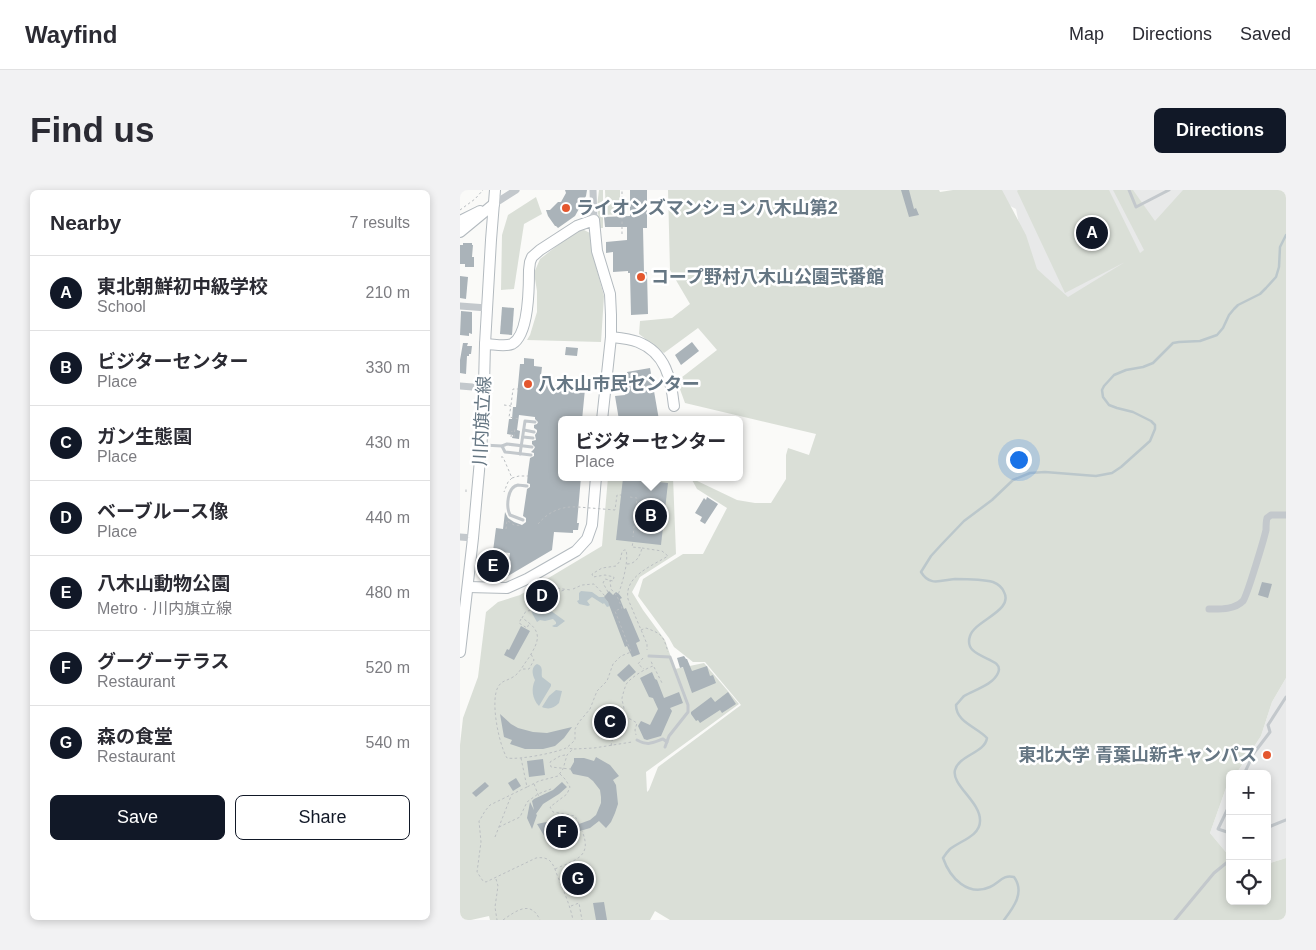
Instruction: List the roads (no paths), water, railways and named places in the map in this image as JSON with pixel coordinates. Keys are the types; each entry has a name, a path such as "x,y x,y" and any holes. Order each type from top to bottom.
{"street":[{"name":"川内旗立線","path":"460,652 482,445 485,344 495,190"},
{"path":"460,221 494,204 516,190"},
{"path":"593,190 597,251 610,294 611,337 602,416"},
{"path":"460,232 494,204"},
{"path":"485,344 510,345 520,336 526,317 529,270 532,257 577,226 594,220"},
{"path":"460,306 488,308"},
{"path":"611,337 638,342 652,350 668,372 674,406"},
{"path":"460,386 485,388"},
{"path":"468,587 507,588 516,585 576,551 587,539 592,525 596,481"},
{"path":"1209,609 1223,610 1235,606 1243,600 1248,591 1267,518 1271,514 1286,515"},
{"path":"460,537 473,538"}],"lane":[{"path":"1129,190 1136,207 1169,190"},
{"path":"520,454 525,421 535,422"},
{"path":"524,430 534,432"},
{"path":"523,437 533,438"},
{"path":"482,445 502,446 507,444 532,447"},
{"path":"502,446 505,452 531,455"},
{"path":"523,520 510,515 508,506 512,489 519,485 527,486"},
{"path":"649,656 670,657 688,705 688,712 671,733 665,747"},
{"path":"1246,770 1254,753 1270,732 1268,725 1286,697"},
{"path":"637,740 645,744 663,739 667,742"},
{"path":"1226,812 1218,829 1226,832"},
{"path":"1271,826 1286,820"},
{"path":"1175,920 1214,873 1226,863"}],"waterway":[{"path":"1004,920 1017,899 1018,888 1014,877 1010,876 1001,879 990,887 974,890 955,879 943,858 950,849 977,831 979,826 979,814 957,782 955,770 961,761 982,747 987,738 959,716 956,705 964,696 992,681 998,673 999,668 996,663 977,654 969,644 973,630 999,610 1004,605 1006,599 1002,589 993,582 964,579 936,582 928,580 921,572 931,556 964,521 992,500 1013,480 1030,473 1045,472 1096,476 1112,473 1150,441 1155,425 1133,412 1109,405 1103,397 1102,390 1104,386 1114,375 1153,363 1173,343 1200,341 1217,335 1223,328 1229,315 1238,305 1260,294 1276,277 1279,267 1280,247 1286,235"}],"place":[{"name":"ライオンズマンション八木山第2","path":"566,208"},
{"name":"東北朝鮮初中級学校","path":"1092,233"},
{"name":"コープ野村八木山公園弐番館","path":"641,277"},
{"name":"八木山市民センター","path":"528,384"},
{"name":"ビジターセンター","path":"651,516"},
{"name":"八木山動物公園","path":"493,566"},
{"name":"ベーブルース像","path":"542,596"},
{"name":"ガン生態園","path":"610,722"},
{"name":"東北大学 青葉山新キャンパス","path":"1267,755"},
{"name":"グーグーテラス","path":"562,832"},
{"name":"森の食堂","path":"578,879"}]}
